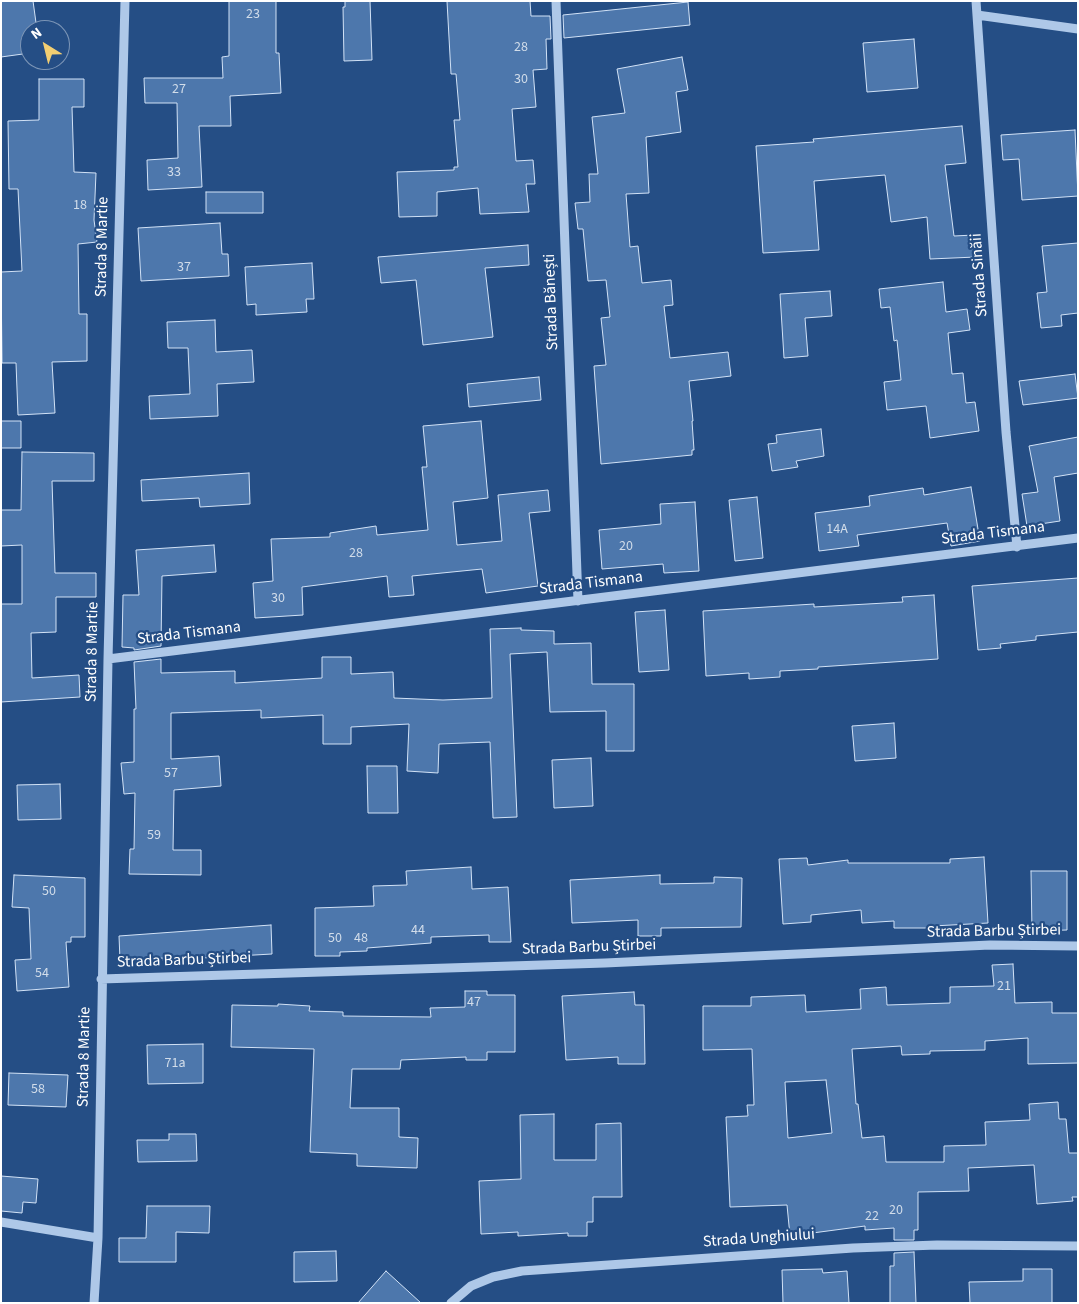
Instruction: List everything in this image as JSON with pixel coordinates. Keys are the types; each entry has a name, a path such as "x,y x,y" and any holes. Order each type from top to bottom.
{"street":[{"name":"Strada 8 Martie","path":"94,1303 98,1238 101,979 125,1"},
{"name":"Strada Bănești","path":"556,1 578,601"},
{"name":"Strada Sinăii","path":"976,1 1006,432 1017,546"},
{"path":"977,15 1078,29"},
{"name":"Strada Tismana","path":"108,659 1078,538"},
{"name":"Strada Barbu Știrbei","path":"101,979 605,963 990,944 1078,946"},
{"path":"1,1222 98,1238"},
{"name":"Strada Unghiului","path":"452,1303 471,1286 493,1277 522,1271 853,1248 1078,1246"}],"building":[{"path":"1,1 33,1 36,20 20,20 20,54 1,57"},
{"path":"229,1 276,1 276,53 279,53 281,93 230,96 231,126 199,126 202,187 148,190 147,160 178,158 177,103 145,103 144,78 223,78 222,57 229,56"},
{"path":"345,1 370,1 372,60 344,61 343,7 345,7"},
{"path":"447,1 530,1 531,16 550,16 551,39 546,39 547,69 533,70 536,107 512,109 516,161 533,160 535,184 526,184 529,212 480,214 478,188 437,192 437,216 399,217 397,172 454,170 454,167 458,167 454,120 460,120 456,74 451,74"},
{"path":"688,2 690,25 564,38 563,15"},
{"path":"914,39 918,88 867,92 863,43"},
{"path":"682,57 688,90 676,92 681,132 646,137 649,193 626,194 630,247 638,246 642,283 671,280 673,305 664,306 670,358 728,352 731,376 689,381 693,421 694,450 692,450 692,455 601,464 594,366 606,365 601,318 610,317 606,280 588,281 583,229 578,229 575,203 590,202 589,174 598,174 592,117 625,113 617,69"},
{"path":"39,79 84,79 84,107 72,107 74,172 96,173 94,220 97,242 78,244 79,314 87,314 87,361 52,362 55,413 18,415 16,363 2,363 1,272 22,271 18,189 9,189 8,121 39,120"},
{"path":"962,126 966,163 945,165 954,236 974,235 976,257 930,259 927,217 891,222 885,175 814,181 819,250 763,253 756,146 814,142 813,139"},
{"path":"1075,130 1078,196 1022,200 1019,159 1003,160 1001,135"},
{"path":"206,192 263,192 263,213 206,213"},
{"path":"220,223 222,254 228,254 229,276 141,281 138,228"},
{"path":"1078,243 1078,313 1061,315 1062,326 1041,328 1037,293 1047,292 1042,246"},
{"path":"528,245 529,265 485,268 493,337 423,345 416,280 381,283 378,257"},
{"path":"312,263 314,299 306,299 307,312 256,315 256,304 247,305 245,267"},
{"path":"943,282 946,312 967,309 970,330 948,333 952,374 963,373 966,403 975,402 979,431 930,438 926,406 887,410 884,382 901,380 897,340 894,341 890,307 881,308 879,289"},
{"path":"830,291 832,316 805,318 808,356 784,358 780,294"},
{"path":"215,320 216,352 252,350 254,382 217,384 218,416 150,419 149,396 190,394 188,348 168,348 167,322"},
{"path":"1075,374 1078,398 1023,405 1019,381"},
{"path":"539,377 541,400 469,407 467,384"},
{"path":"1,421 21,421 21,448 1,448"},
{"path":"481,421 488,498 453,502 457,545 502,541 498,495 548,490 550,511 529,513 538,586 486,593 482,569 412,576 414,595 389,597 387,576 302,587 303,615 255,618 253,583 273,581 271,539 330,537 330,533 376,526 377,535 428,530 422,467 427,467 423,426"},
{"path":"821,429 824,456 796,461 798,467 772,471 768,444 777,443 776,435"},
{"path":"1078,437 1078,473 1054,477 1060,521 1027,526 1022,494 1038,492 1029,446"},
{"path":"22,452 94,453 94,481 52,481 55,573 96,573 96,597 56,597 56,632 31,633 32,678 79,675 80,697 1,702 1,604 22,604 22,545 1,546 1,510 21,510"},
{"path":"249,473 250,504 200,507 199,498 142,501 141,480"},
{"path":"971,487 980,541 951,546 947,523 857,535 859,546 819,551 815,513 870,506 869,496 923,488 924,495"},
{"path":"757,497 763,558 735,561 729,500"},
{"path":"695,502 699,571 664,573 663,564 602,569 599,530 661,524 660,504"},
{"path":"214,545 216,572 162,576 161,646 134,650 134,648 122,647 123,595 139,595 136,550"},
{"path":"1078,578 1078,632 1036,636 1036,640 1000,644 1001,648 978,650 972,586"},
{"path":"934,595 938,659 780,671 780,677 749,679 749,673 706,676 703,611 814,604 814,607 903,602 902,597"},
{"path":"665,610 669,670 639,672 635,612"},
{"path":"521,628 521,630 554,631 554,644 591,643 592,684 634,684 634,751 606,751 606,711 550,712 547,652 510,654 517,817 493,818 490,742 439,744 438,773 407,771 409,724 351,727 351,744 323,744 323,715 261,718 261,710 171,713 171,759 219,756 221,786 174,790 173,850 201,850 201,875 129,874 130,849 134,849 135,793 124,794 121,763 134,762 134,709 136,709 134,662 161,659 161,673 235,671 235,683 322,678 322,657 351,657 351,674 393,672 394,698 443,700 492,698 490,629"},
{"path":"894,723 896,758 855,761 852,726"},
{"path":"591,758 593,806 554,808 552,760"},
{"path":"367,766 397,766 398,813 368,813"},
{"path":"60,784 61,819 18,820 17,785"},
{"path":"984,857 988,923 933,926 933,928 894,928 894,921 862,923 861,910 811,915 811,922 783,924 779,859 807,858 808,865 848,860 848,863 950,863 950,859"},
{"path":"471,867 472,889 508,887 511,942 489,942 489,935 431,937 431,943 367,948 367,951 340,952 340,956 315,956 315,908 374,906 373,886 407,885 406,871"},
{"path":"1031,871 1067,871 1067,930 1032,931"},
{"path":"14,875 85,878 85,937 71,937 71,942 66,942 69,987 17,991 15,960 31,959 29,908 12,907"},
{"path":"660,875 660,884 714,883 714,877 742,878 741,927 661,928 661,936 638,936 638,920 572,923 570,880"},
{"path":"271,925 272,954 202,958 202,961 164,965 163,958 120,960 119,936"},
{"path":"1013,964 1015,1003 1052,1002 1052,1013 1078,1013 1078,1063 1028,1064 1028,1038 985,1041 985,1050 930,1051 930,1054 902,1055 901,1046 852,1049 856,1104 858,1104 862,1138 884,1136 886,1162 944,1162 944,1146 986,1145 985,1122 1030,1120 1029,1104 1058,1102 1059,1119 1066,1119 1069,1153 1078,1153 1078,1197 1072,1197 1073,1201 1037,1204 1034,1165 968,1168 969,1191 918,1192 918,1230 914,1230 914,1240 894,1240 894,1228 865,1230 865,1226 790,1236 787,1205 730,1207 726,1117 748,1116 747,1105 754,1105 752,1049 703,1050 703,1006 751,1006 751,997 805,995 806,1012 861,1009 860,989 886,987 887,1005 950,1003 950,987 994,986 992,965","holes":["826,1080 832,1133 788,1138 785,1082"]},
{"path":"465,991 487,991 487,995 515,995 515,1052 487,1052 487,1060 466,1060 466,1057 401,1060 400,1069 352,1069 350,1108 399,1108 399,1137 418,1138 417,1168 357,1166 357,1154 310,1152 314,1049 231,1047 232,1005 278,1006 278,1004 310,1006 309,1011 343,1012 343,1016 431,1017 430,1008 465,1007"},
{"path":"634,992 635,1005 644,1005 645,1064 618,1064 618,1057 566,1060 562,996"},
{"path":"203,1044 203,1083 148,1084 147,1045"},
{"path":"9,1073 68,1075 66,1107 8,1105"},
{"path":"554,1114 554,1160 596,1160 596,1124 621,1123 622,1197 593,1197 593,1222 587,1222 587,1236 568,1236 568,1233 518,1236 518,1232 481,1234 479,1181 521,1179 520,1115"},
{"path":"169,1134 196,1134 197,1161 138,1162 137,1140 169,1140"},
{"path":"1,1176 38,1179 36,1203 23,1202 22,1213 1,1211"},
{"path":"147,1206 210,1206 209,1233 176,1232 176,1262 119,1262 119,1238 146,1238"},
{"path":"336,1251 337,1281 294,1282 294,1252"},
{"path":"914,1252 916,1303 890,1303 890,1266 894,1266 894,1253"},
{"path":"822,1269 823,1273 847,1271 849,1303 783,1303 782,1270"},
{"path":"1023,1269 1052,1269 1052,1303 970,1303 969,1282 1023,1281"},
{"path":"386,1271 421,1303 358,1303"}]}
